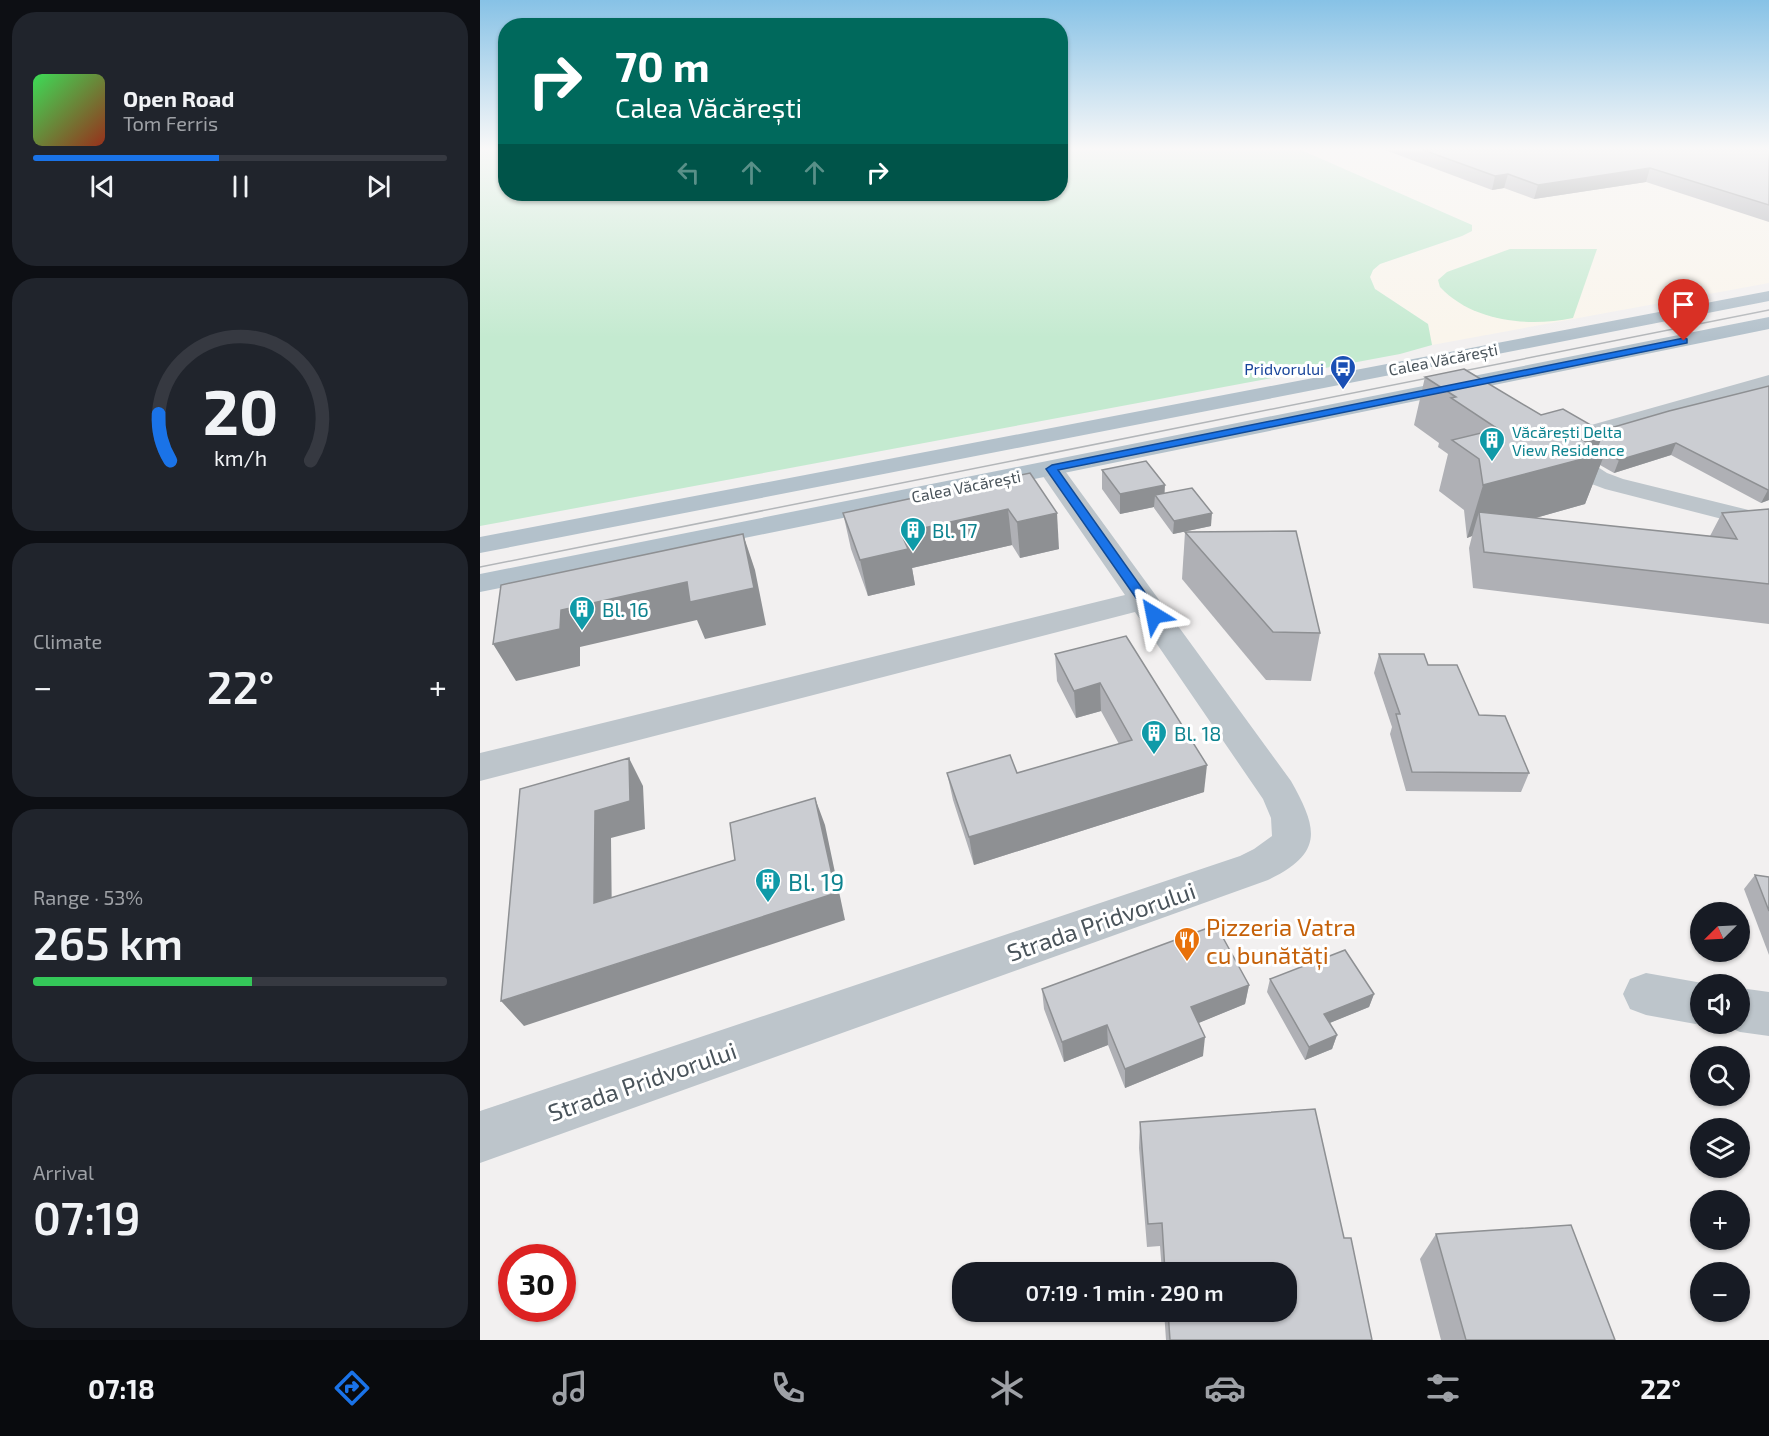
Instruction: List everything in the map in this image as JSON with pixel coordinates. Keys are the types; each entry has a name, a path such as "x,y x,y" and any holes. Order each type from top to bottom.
{"main road":[{"name":"Calea Văcărești","path":"480,545 1769,296"},
{"name":"Calea Văcărești","path":"480,583 1769,323"},
{"path":"1508,346 1547,369"}],"street":[{"path":"1766,383 1546,445 1598,478 1614,484 1769,523"},
{"name":"Strada Pridvorului","path":"480,1137 1254,868 1274,859 1288,848 1293,837 1293,823 1278,791 1052,469"},
{"path":"480,767 1144,600"},
{"path":"1646,994 1690,1001"},
{"path":"1750,1011 1769,1014"}],"shaded area":[{"path":"1444,213 1769,213 1769,283 1432,345 1428,324 1375,289 1370,277 1373,270 1380,264 1462,236 1472,231 1472,225"}],"green space":[{"path":"480,213 1444,213 1472,225 1472,231 1462,236 1380,264 1373,270 1370,277 1375,289 1428,324 1432,345 1400,354 480,526"},
{"path":"1510,249 1597,249 1573,318 1538,322 1502,319 1468,308 1453,299 1440,287 1438,280 1447,272"}],"building":[{"path":"1464,369 1541,415 1563,409 1603,432 1581,439 1605,453 1483,485 1479,459 1452,440 1498,429 1451,398 1456,397 1425,377"},
{"path":"1769,386 1769,490 1676,443 1619,460 1597,448 1603,432 1600,431"},
{"path":"1146,461 1165,485 1120,494 1102,470"},
{"path":"1030,473 1057,513 1017,522 1008,509 901,533 908,549 860,560 843,513"},
{"path":"1192,488 1212,513 1174,521 1155,495"},
{"path":"1769,509 1769,584 1484,552 1479,512 1737,539 1722,513"},
{"path":"1296,531 1320,633 1273,632 1185,532"},
{"path":"743,534 754,588 690,602 687,582 561,610 560,629 493,644 501,585"},
{"path":"1126,636 1207,765 969,837 947,773 1010,755 1017,773 1132,740 1100,683 1074,691 1055,654"},
{"path":"1379,654 1424,654 1428,665 1457,665 1479,715 1505,716 1529,773 1412,772 1396,714 1400,714"},
{"name":"Bl. 19","path":"629,758 630,801 595,811 594,903 735,860 730,823 815,798 836,893 501,1001 520,789"},
{"path":"1755,875 1769,877 1769,911"},
{"path":"1216,925 1249,985 1191,1007 1205,1037 1125,1069 1107,1025 1062,1042 1042,989"},
{"path":"1345,950 1374,994 1324,1014 1337,1035 1309,1047 1270,979"},
{"path":"1315,1109 1344,1238 1351,1238 1372,1340 1170,1340 1169,1322 1297,1322 1297,1262 1164,1262 1162,1223 1148,1224 1140,1122"},
{"path":"1571,1225 1615,1340 1466,1340 1436,1234"}],"tram line":[{"path":"480,567 1769,310"}],"place":[{"name":"Pridvorului","path":"1343,391"},
{"name":"Văcărești Delta View Residence","path":"1492,463"},
{"name":"Bl. 17","path":"913,553"},
{"name":"Bl. 16","path":"582,632"},
{"name":"Bl. 18","path":"1154,756"},
{"name":"Bl. 19","path":"768,904"},
{"name":"Pizzeria Vatra cu bunătăți","path":"1187,963"}],"route":[{"path":"1154,615 1052,469 1684,341"}]}
